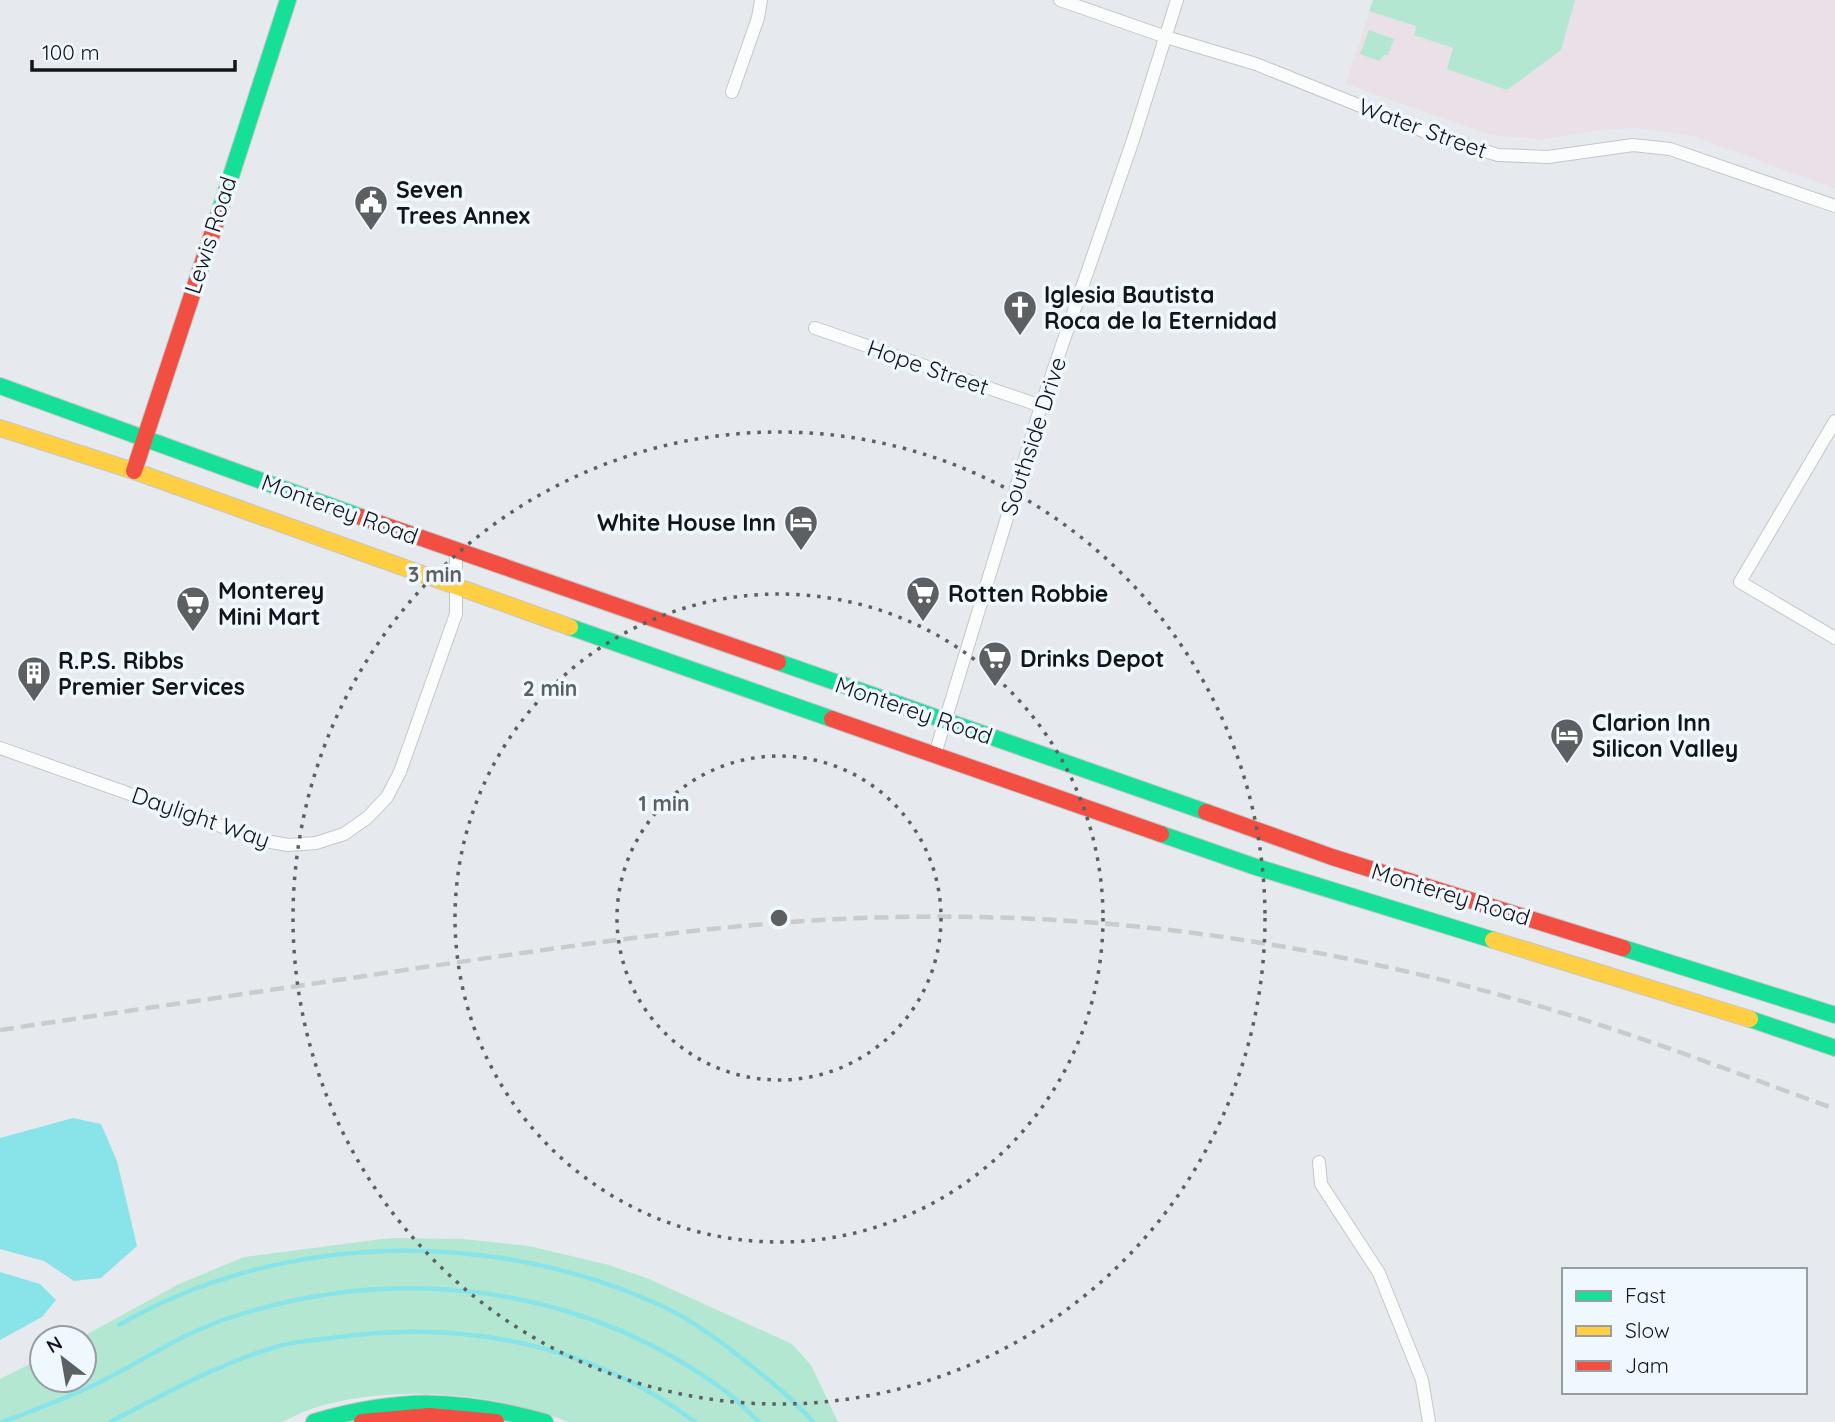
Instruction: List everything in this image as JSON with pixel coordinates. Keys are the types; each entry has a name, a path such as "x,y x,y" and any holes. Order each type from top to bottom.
{"main road":[{"name":"Lewis Road","path":"134,471 288,0"},
{"name":"Monterey Road","path":"0,386 456,551 1024,747 1332,858 1835,1015"},
{"name":"Monterey Road","path":"0,428 134,471 598,637 1264,869 1749,1018 1835,1048"},
{"path":"1378,904 1387,875"},
{"path":"314,1422 389,1404 432,1401 494,1408 545,1422"},
{"path":"362,1422 437,1415 496,1422"}],"street":[{"path":"732,92 758,18 761,0"},
{"name":"Water Street","path":"1060,0 1256,64 1433,135 1498,155 1548,157 1633,145 1670,149 1835,206"},
{"name":"Southside Drive","path":"934,754 1041,406 1133,140 1177,0"},
{"name":"Hope Street","path":"815,328 1041,406"},
{"path":"1835,421 1740,582 1835,638"},
{"name":"Daylight Way","path":"0,748 260,840 288,845 316,843 344,834 368,818 387,797 400,772 456,614 456,551"},
{"path":"1319,1162 1321,1184 1379,1273 1422,1380 1429,1422"}],"shaded area":[{"path":"1373,0 1835,0 1835,189 1693,136 1636,128 1594,131 1544,140 1490,135 1346,84"}],"green space":[{"path":"1373,0 1575,0 1561,50 1507,90 1447,69 1453,48 1414,35 1416,26 1369,11"},
{"path":"1369,30 1394,39 1388,55 1384,55 1379,61 1360,54"},
{"path":"390,1238 463,1239 529,1246 609,1265 649,1279 792,1344 811,1365 838,1422 568,1422 508,1403 441,1394 406,1394 341,1401 307,1410 282,1422 0,1422 0,1379 28,1365 28,1394 98,1394 98,1328 179,1284 244,1257"}],"water":[{"path":"73,1118 101,1124 117,1161 137,1246 101,1278 74,1281 44,1261 0,1249 0,1138"},
{"path":"0,1272 40,1284 56,1300 42,1317 0,1340"}],"waterway":[{"path":"119,1325 182,1294 249,1271 318,1257 388,1251 459,1253 529,1263 597,1281 662,1306 729,1348 783,1392 813,1422"},
{"path":"2,1422 88,1388 176,1341 223,1320 287,1302 352,1291 418,1288 482,1293 546,1306 608,1326 668,1354 724,1390 759,1422"},
{"path":"110,1422 214,1370 279,1346 380,1333 428,1332 475,1335 522,1343 568,1356 612,1373 655,1395 695,1422"}],"railway":[{"path":"0,1030 669,934 815,920 1002,918 1126,925 1188,932 1330,955 1410,972 1530,1003 1603,1026 1835,1109"}],"traffic: fast":[{"path":"218,216 288,0"},
{"path":"0,386 361,517"},
{"path":"570,627 832,719"},
{"path":"778,662 1206,812"},
{"path":"1161,834 1253,866 1493,940"},
{"path":"1623,948 1835,1015"},
{"path":"1750,1019 1835,1048"},
{"path":"314,1422 374,1408 430,1404 485,1408 545,1422"}],"traffic: slow":[{"path":"0,428 134,471 570,627"},
{"path":"1493,940 1750,1019"}],"traffic: jam":[{"path":"134,471 218,216"},
{"path":"361,517 778,662"},
{"path":"832,719 1161,834"},
{"path":"1206,812 1332,857 1623,948"},
{"path":"362,1422 429,1416 496,1422"}],"place":[{"name":"Seven Trees Annex","path":"371,232"},
{"name":"Iglesia Bautista Roca de la Eternidad","path":"1020,337"},
{"name":"White House Inn","path":"801,552"},
{"name":"Rotten Robbie","path":"923,623"},
{"name":"Monterey Mini Mart","path":"193,633"},
{"name":"Drinks Depot","path":"995,688"},
{"name":"R.P.S. Ribbs Premier Services","path":"34,703"},
{"name":"Clarion Inn Silicon Valley","path":"1567,765"}]}
